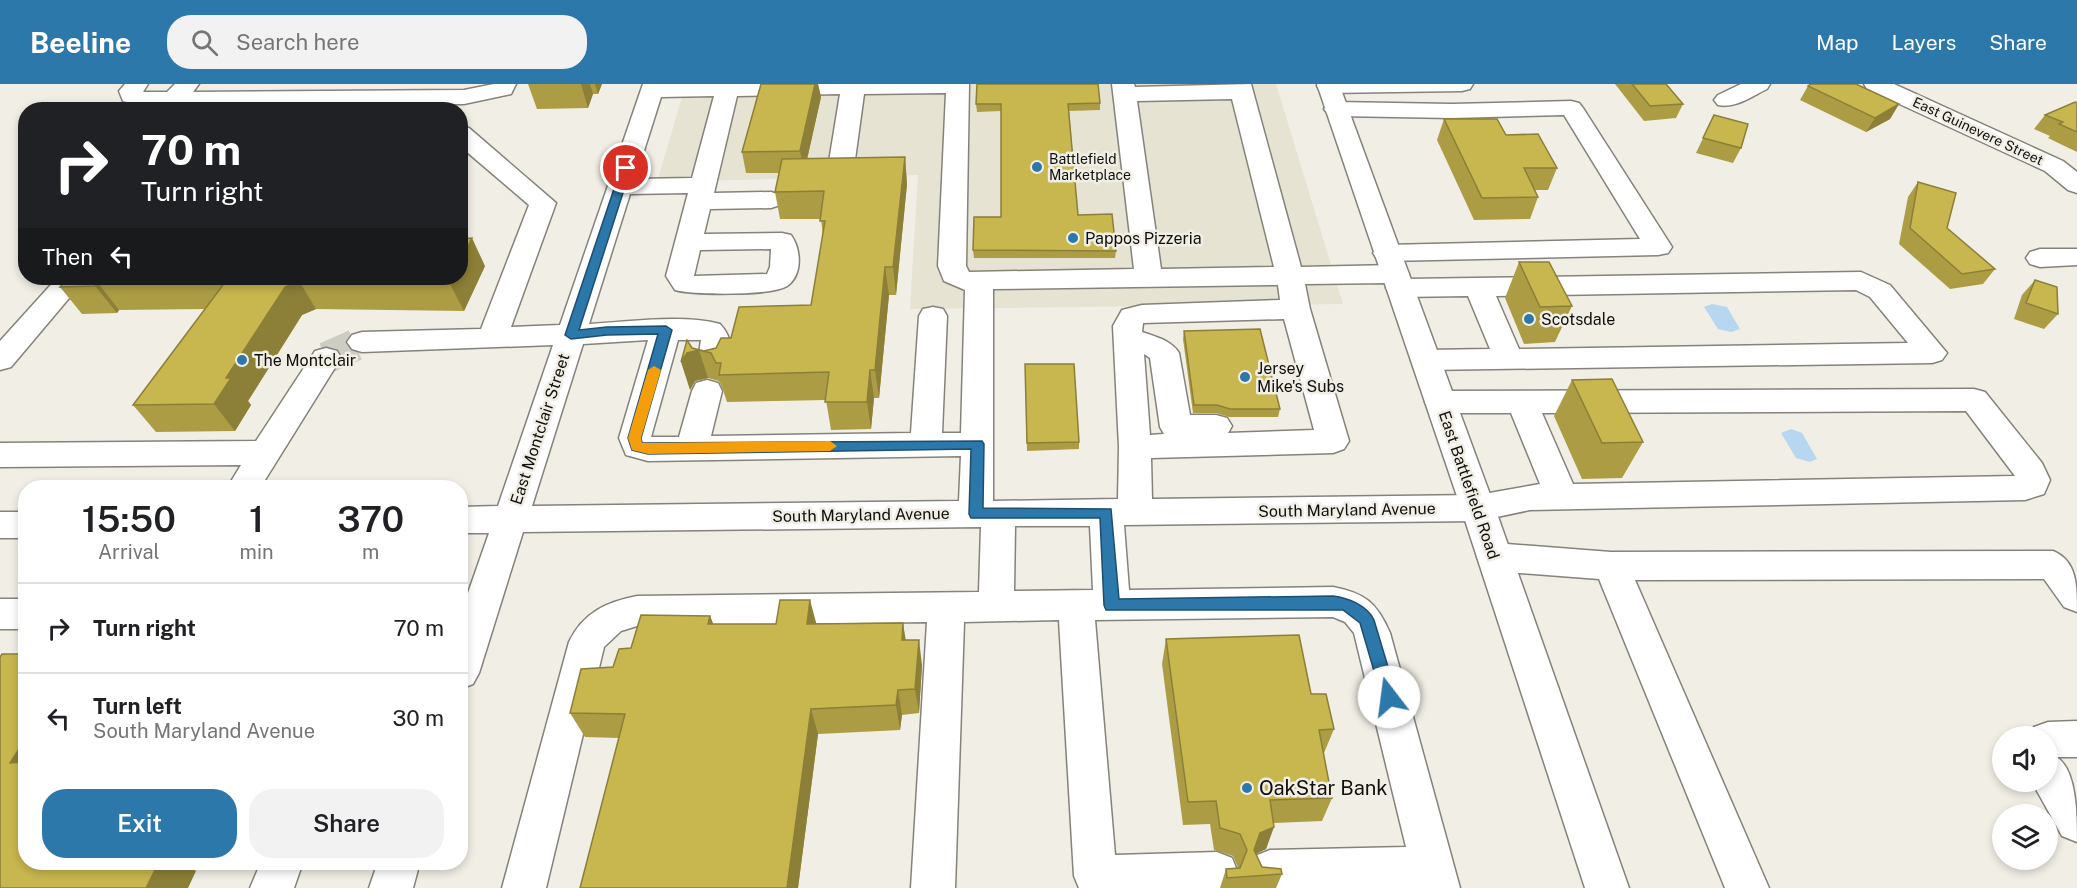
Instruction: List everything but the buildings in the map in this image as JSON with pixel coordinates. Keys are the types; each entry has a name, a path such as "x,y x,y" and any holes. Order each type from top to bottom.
{"street":[{"path":"137,84 131,91 131,96 146,100 181,91 464,97 503,89 505,84"},
{"path":"1333,100 1462,84"},
{"path":"1726,100 1759,84"},
{"name":"East Guinevere Street","path":"1875,84 2054,166 2077,185"},
{"path":"653,87 727,89 958,85 952,267 954,275 964,281 979,283 1394,272 1658,247 1571,108 1452,111 1333,100"},
{"name":"East Montclair Street","path":"468,648 653,87"},
{"path":"840,174 853,87"},
{"path":"1135,447 1333,441 1296,309 1290,276 1241,88 1123,89 1149,279"},
{"path":"688,242 727,89"},
{"name":"East Battlefield Road","path":"1333,100 1478,508 1607,888"},
{"path":"468,140 543,203 492,338"},
{"path":"620,187 771,200"},
{"path":"2040,258 2077,257"},
{"path":"1394,272 1478,287 1861,281 1880,291 1932,353 1426,360"},
{"path":"979,283 977,444 987,514 996,607"},
{"path":"0,360 66,285"},
{"path":"1478,287 1509,359"},
{"path":"1217,873 1096,882 1094,605 1121,512 1134,483 1135,447 1127,326 1132,317 1142,314 1296,309"},
{"path":"926,445 933,316"},
{"path":"666,330 635,438 637,447 648,449 977,444"},
{"path":"362,342 571,335 607,331 710,331 715,335 717,343 692,448"},
{"path":"1128,338 1164,352 1176,427 1283,425 1300,442"},
{"path":"248,480 326,358"},
{"name":"South Maryland Avenue","path":"468,520 1478,508 1530,497 2025,488 2032,485 2034,480 1974,400 1522,402"},
{"path":"1440,402 1522,402 1562,496"},
{"path":"0,455 264,453"},
{"path":"0,525 18,525"},
{"path":"1494,557 1611,566 2053,565 2077,597"},
{"path":"1611,566 1747,888"},
{"path":"524,888 587,642 597,627 608,618 637,611 1333,602 1346,604 1358,610 1367,620 1372,633 1435,877 1270,872"},
{"path":"933,888 946,607"},
{"path":"0,614 18,614"},
{"path":"2058,740 2077,739"},
{"path":"2058,790 2077,822"},
{"path":"272,888 279,870"},
{"path":"391,888 397,870"}],"shaded area":[{"path":"686,84 1276,84 1343,304 910,309 918,175 657,182"}],"water":[{"path":"1712,304 1727,307 1740,329 1731,332 1718,329 1704,307"},
{"path":"1791,429 1802,433 1817,459 1810,462 1796,458 1781,433"}],"tunnel":[{"path":"326,358 362,342"}],"slow traffic":[{"path":"654,370 635,438 637,447 648,449 830,446"}],"place":[{"name":"Battlefield Marketplace","path":"1037,167"},
{"name":"Pappos Pizzeria","path":"1073,238"},
{"name":"Scotsdale","path":"1529,319"},
{"name":"The Montclair","path":"242,360"},
{"name":"Jersey Mike's Subs","path":"1245,377"},
{"name":"OakStar Bank","path":"1247,788"}],"route":[{"path":"626,168 571,335 607,331 666,330 635,438 637,447 648,449 977,444 976,514 1106,513 1112,605 1333,602 1346,604 1358,610 1367,620 1389,697"}]}
